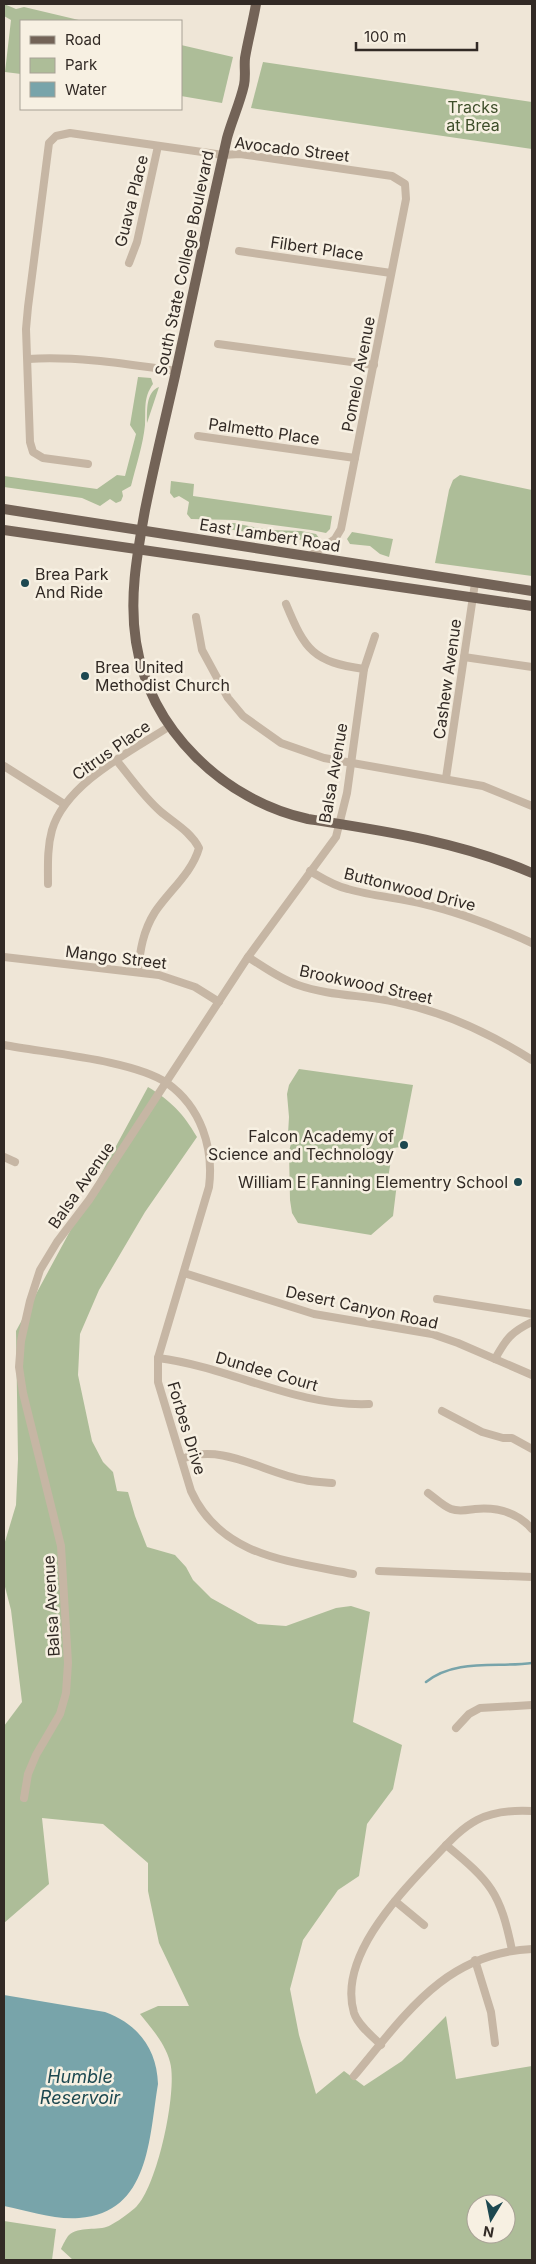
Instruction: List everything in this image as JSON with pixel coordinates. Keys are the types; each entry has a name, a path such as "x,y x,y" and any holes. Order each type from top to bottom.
{"main road":[{"name":"South State College Boulevard","path":"256,4 245,59 245,81 224,155 156,452 141,529 133,589 133,615 136,644 144,672 155,701 170,726 194,755 217,777 254,801 289,815 454,845 532,873"},
{"name":"East Lambert Road","path":"4,509 532,591"},
{"name":"East Lambert Road","path":"4,530 532,606"}],"street":[{"name":"Avocado Street","path":"28,359 28,307 49,143 56,136 70,133 224,155 240,154 392,176 405,184"},
{"name":"Guava Place","path":"130,263 137,242 158,146"},
{"name":"Pomelo Avenue","path":"310,556 335,539 341,529 406,199 405,184"},
{"name":"Filbert Place","path":"239,251 392,273"},
{"path":"218,344 374,365"},
{"path":"88,464 43,458 33,452 30,442 28,359 94,360 176,371"},
{"name":"Palmetto Place","path":"198,436 356,458"},
{"name":"Cashew Avenue","path":"446,778 475,583"},
{"path":"286,604 297,632 309,649 321,659 338,665 364,669"},
{"path":"196,617 202,650 208,665 228,698 243,716 262,731 288,746 324,758 483,786 532,806"},
{"name":"Balsa Avenue","path":"24,1798 25,1786 36,1755 60,1714 66,1693 68,1663 61,1546 23,1393 19,1367 21,1341 30,1301 40,1270 57,1242 89,1200 248,958 336,837 351,762 364,669 375,636"},
{"path":"464,657 532,667"},
{"name":"Citrus Place","path":"48,884 48,847 52,830 64,804 84,783 170,726"},
{"path":"117,761 145,796 160,811 194,838 199,848 196,860 155,912 146,928 140,948 138,972"},
{"path":"4,766 64,804"},
{"name":"Buttonwood Drive","path":"310,871 348,890 399,898 458,914 497,927 532,943"},
{"name":"Mango Street","path":"4,958 138,972 176,979 195,987 219,1002"},
{"name":"Brookwood Street","path":"248,958 280,977 299,985 396,1002 444,1016 480,1031 532,1060"},
{"name":"Forbes Drive","path":"4,1045 135,1069 167,1084 186,1101 198,1118 206,1136 210,1152 211,1172 209,1188 158,1358 158,1382 191,1491 198,1506 223,1534 241,1546 275,1558 353,1574"},
{"path":"4,1157 15,1162"},
{"name":"Desert Canyon Road","path":"184,1273 314,1314 432,1334 458,1343 532,1375"},
{"path":"437,1299 532,1314"},
{"path":"495,1359 505,1340 513,1332 532,1322"},
{"name":"Dundee Court","path":"158,1358 197,1365 264,1387 344,1405 369,1404"},
{"path":"442,1411 482,1432 503,1438 512,1438 532,1449"},
{"path":"182,1460 195,1454 213,1454 304,1480 332,1483"},
{"path":"428,1493 450,1509 464,1511 486,1508 507,1512 525,1521 532,1529"},
{"path":"379,1571 532,1577"},
{"path":"456,1728 469,1714 480,1708 532,1705"},
{"path":"381,2045 359,2023 354,2014 353,1988 358,1959 366,1943 395,1901 463,1829 492,1814 532,1811"},
{"path":"446,1845 480,1873 489,1884 505,1918 512,1950"},
{"path":"395,1901 424,1925"},
{"path":"354,2076 427,1993 448,1976 475,1960 512,1950 532,1949"},
{"path":"475,1960 491,2012 495,2043"}],"green space":[{"path":"4,4 16,9 24,7 79,20 20,20 20,74 5,72 11,20 4,16"},
{"path":"182,45 233,57 222,103 182,96"},
{"name":"Tracks at Brea","path":"263,62 532,102 532,149 251,108"},
{"path":"138,377 151,378 153,384 146,399 144,433 131,486 122,491 121,501 116,503 110,499 100,506 82,498 4,487 4,476 97,489 117,475 125,476 136,434 130,425"},
{"path":"159,387 147,423 149,397"},
{"path":"460,475 532,490 532,576 435,563 449,490 453,480"},
{"path":"171,481 194,484 193,496 332,516 330,529 326,533 235,520 191,519 187,514 189,502 179,496 174,498 170,493"},
{"path":"234,523 269,530 301,531 316,534 323,543 198,525"},
{"path":"352,532 393,539 389,557 380,554 370,546 350,544 347,539"},
{"path":"299,1069 413,1085 401,1147 393,1148 388,1178 397,1183 393,1216 371,1235 298,1223 292,1213 289,1151 292,1140 288,1134 287,1094 289,1085"},
{"path":"148,1087 176,1108 197,1137 145,1212 99,1290 80,1334 78,1375 92,1441 103,1462 113,1472 117,1491 128,1492 147,1547 175,1555 186,1567 193,1580 211,1598 258,1624 286,1626 336,1608 351,1606 370,1612 353,1722 402,1745 393,1789 367,1824 359,1876 338,1890 303,1940 290,1989 299,2035 316,2094 344,2071 364,2086 402,2061 446,2016 456,2079 532,2066 532,2260 73,2260 61,2249 68,2236 73,2232 109,2226 135,2208 143,2197 151,2181 164,2138 172,2076 170,2062 165,2049 140,2014 158,2006 189,2006 159,1943 148,1891 148,1863 103,1824 42,1818 49,1884 4,1923 4,1726 22,1702 11,1610 4,1583 4,1545 16,1505 18,1459 16,1331"},
{"path":"4,2221 56,2229 52,2260 4,2260"}],"water":[{"name":"Humble Reservoir","path":"4,1995 105,2012 117,2017 127,2023 144,2039 154,2060 158,2084 152,2127 142,2169 133,2187 120,2202 102,2213 79,2218 61,2218 4,2206"}],"waterway":[{"path":"426,1682 438,1674 464,1667 532,1663"}],"place":[{"name":"Brea Park And Ride","path":"25,583"},
{"name":"Brea United Methodist Church","path":"85,676"},
{"name":"Falcon Academy of Science and Technology","path":"404,1145"},
{"name":"William E Fanning Elementry School","path":"518,1182"}]}
